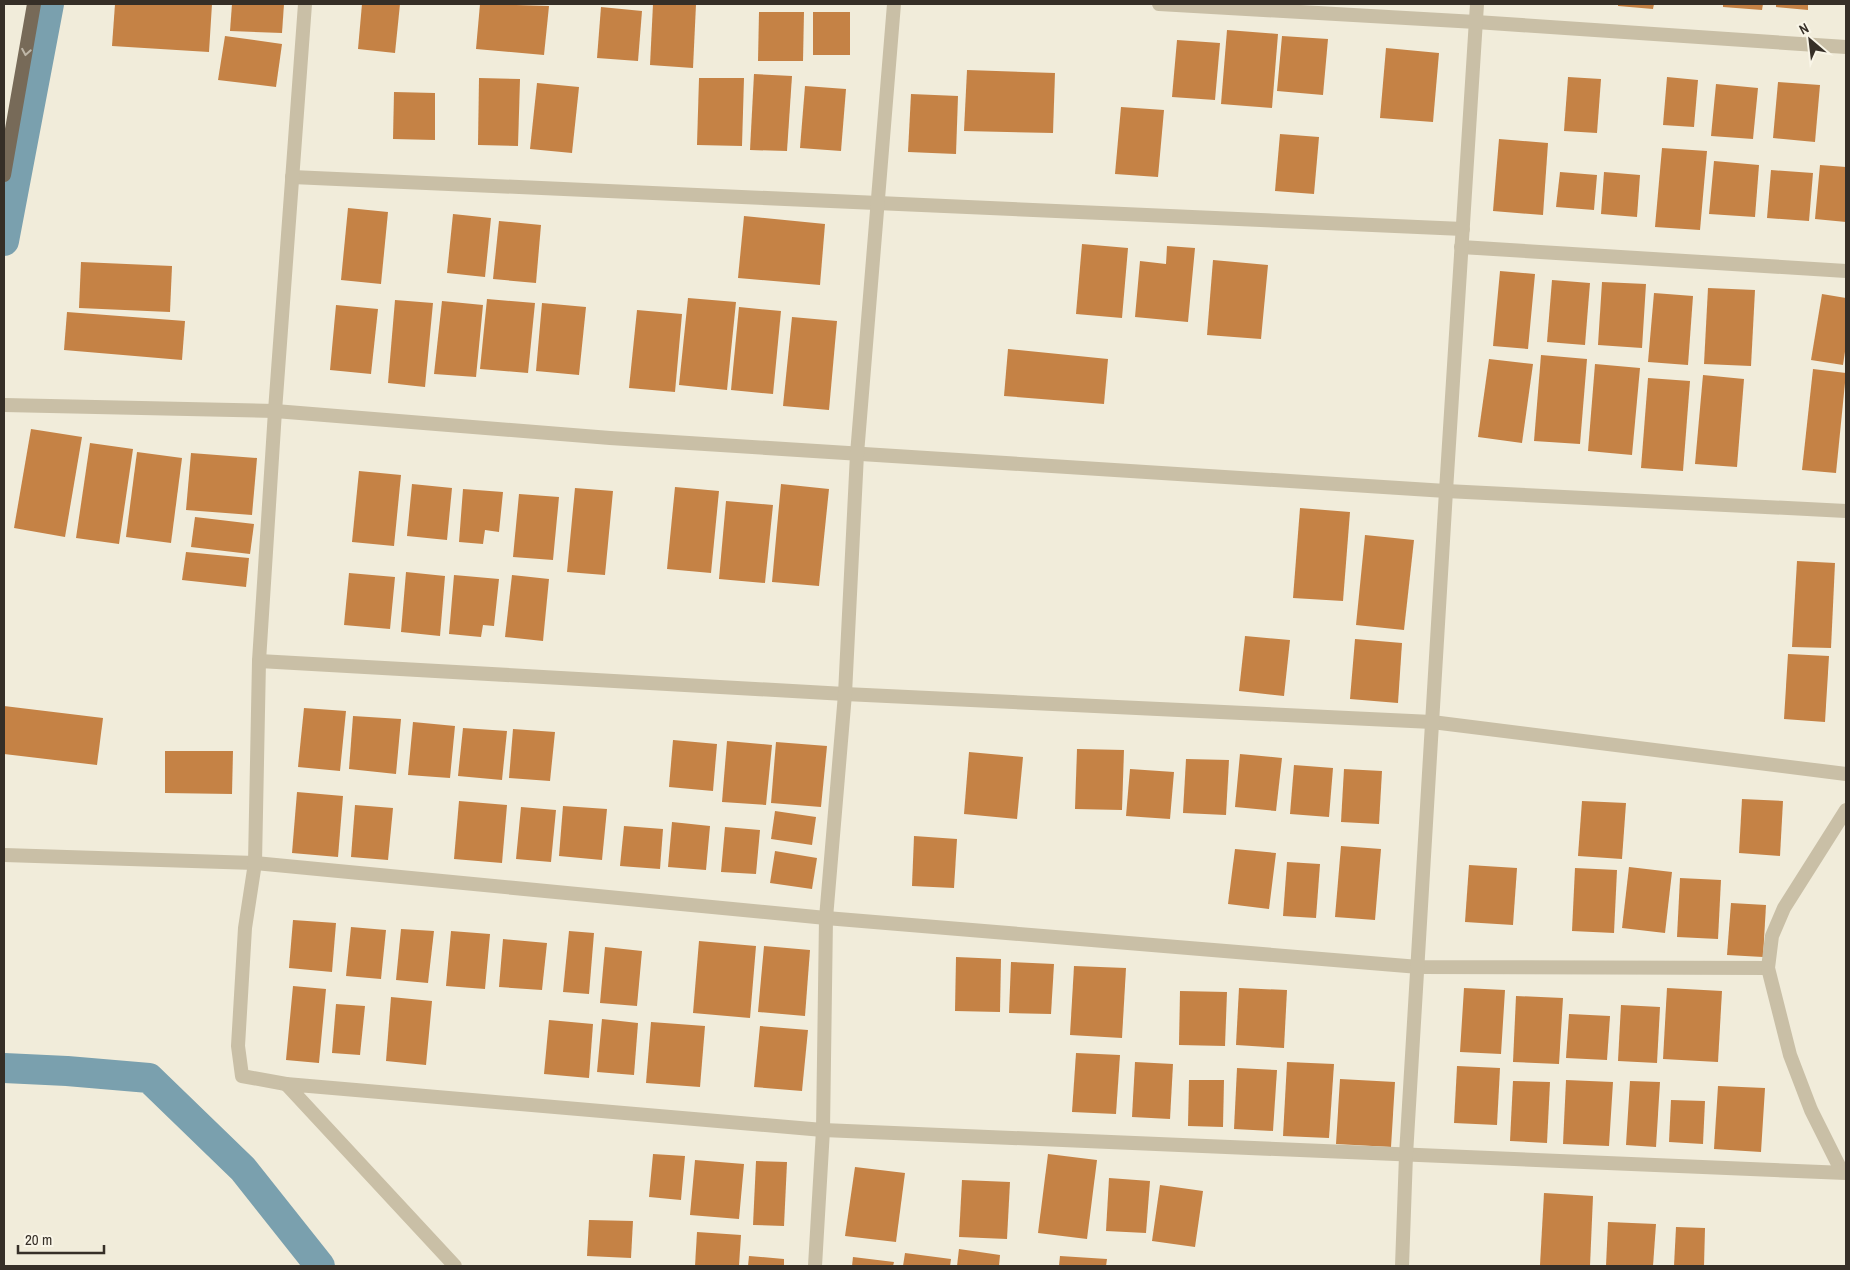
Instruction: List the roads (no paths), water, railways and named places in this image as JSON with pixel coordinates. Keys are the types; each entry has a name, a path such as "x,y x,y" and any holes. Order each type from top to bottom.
{"main road":[{"path":"4,175 34,4"}],"street":[{"path":"305,4 275,411 259,661 255,863 245,928 238,1046 242,1076 286,1084 824,1130 1844,1173 1811,1110 1790,1055 1768,968 1772,936 1784,908 1846,810"},
{"path":"815,1266 824,1130 826,918 845,694 857,454 894,4"},
{"path":"1159,4 1476,22 1846,47"},
{"path":"1402,1266 1406,1155 1477,4"},
{"path":"292,177 1463,229"},
{"path":"1462,246 1846,271"},
{"path":"4,406 275,411 610,438 857,454 1446,491 1846,511"},
{"path":"259,661 845,694 1432,722 1846,774"},
{"path":"4,855 255,863 826,918 1419,967 1768,968"},
{"path":"286,1084 455,1266"}],"waterway":[{"path":"4,241 49,4"},
{"path":"4,1068 149,1078 243,1169 320,1266"}]}
